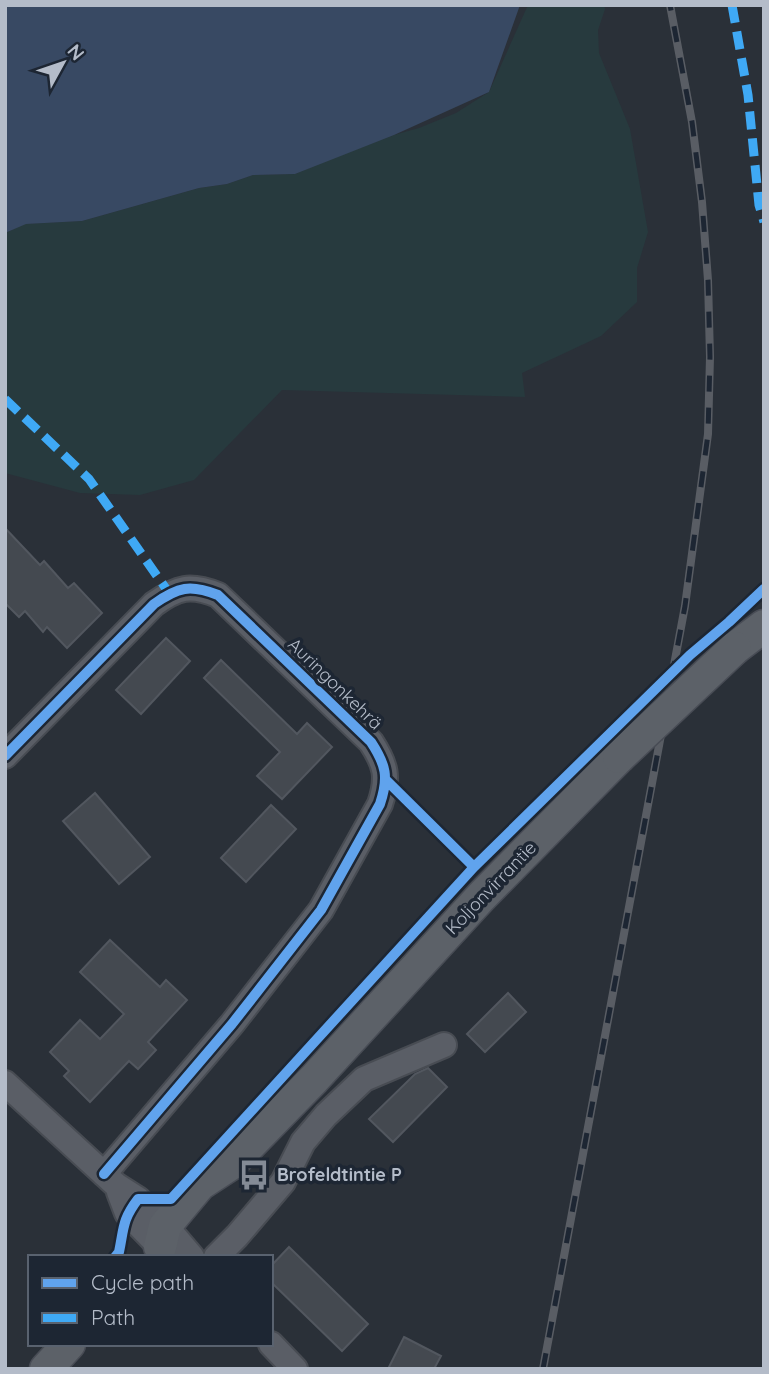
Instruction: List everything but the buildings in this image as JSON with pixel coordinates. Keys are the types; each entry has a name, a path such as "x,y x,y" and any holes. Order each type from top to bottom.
{"main road":[{"name":"Koljonvirrantie","path":"169,1245 213,1196 232,1163 314,1079 481,897 683,695 764,626"},
{"path":"46,1369 67,1346"}],"street":[{"name":"Auringonkehrä","path":"5,756 154,604 169,593 202,589 218,595 371,742 382,758 386,774 385,790 380,804 321,910 110,1179"},
{"path":"218,1255 283,1182 303,1142 326,1115 364,1079 444,1045"},
{"path":"9,1095 110,1179 127,1213 169,1245"},
{"path":"273,1346 295,1369"}],"green space":[{"path":"528,5 604,5 605,9 598,30 599,53 630,129 648,232 637,268 637,302 601,336 522,373 525,397 282,390 194,480 140,495 80,493 5,473 5,233 25,224 82,221 253,175 295,174 456,113 489,92"}],"water":[{"path":"5,5 520,5 489,92 394,135 295,174 253,175 82,221 26,224 5,233"}],"railway":[{"path":"543,1369 685,606 708,434 710,357 702,202 692,122 670,5"}],"marked path":[{"path":"732,5 748,95 759,205 764,222"},
{"path":"5,399 89,479 169,593"}],"cycle path":[{"path":"5,756 154,604 177,591 200,589 218,595 371,742 384,772 380,804 321,910 232,1024 104,1174"},
{"path":"117,1255 126,1219 138,1199 171,1199 474,867 690,655 764,589"},
{"path":"385,779 474,867"}],"place":[{"name":"Brofeldtintie P","path":"254,1175"}]}
